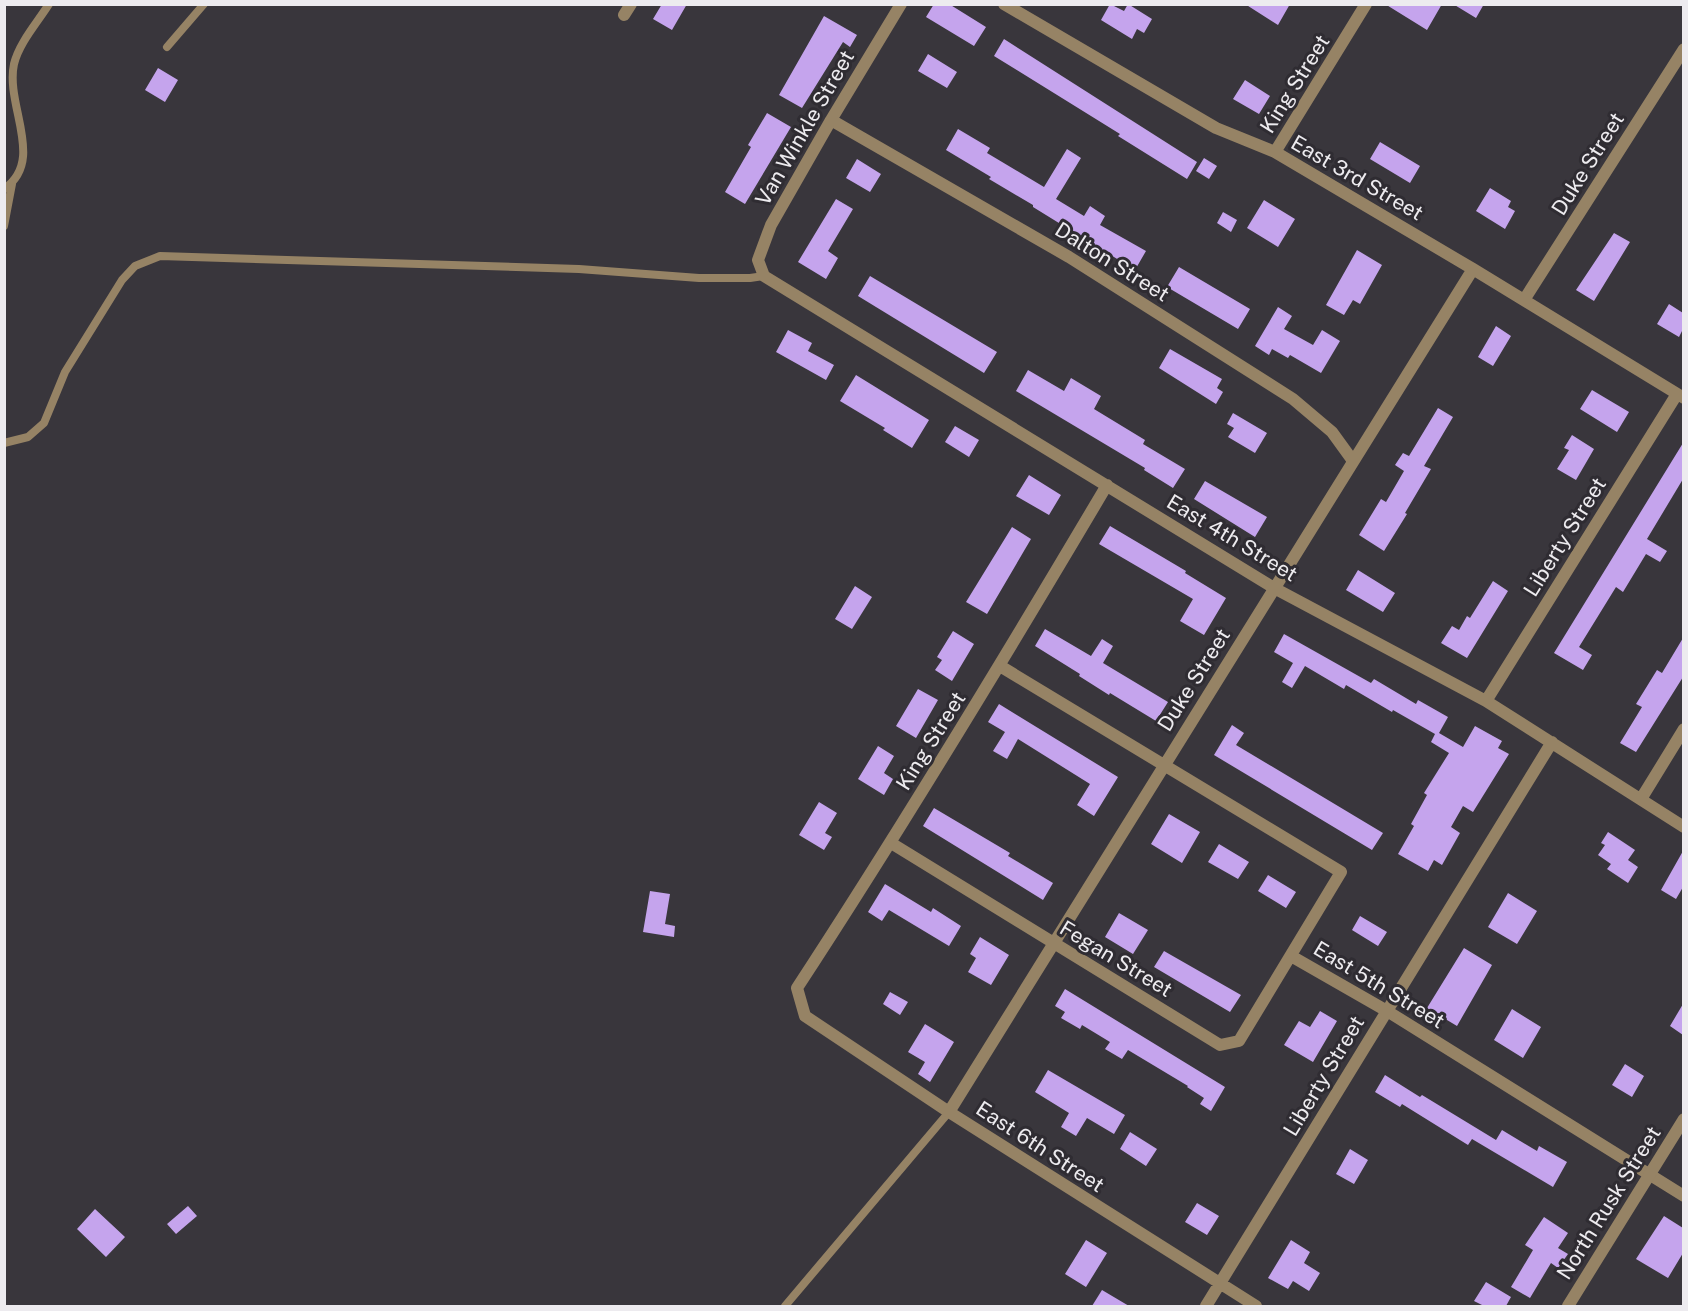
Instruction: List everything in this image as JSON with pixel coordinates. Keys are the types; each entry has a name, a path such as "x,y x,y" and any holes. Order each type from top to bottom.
{"street":[{"name":"Van Winkle Street","path":"764,276 758,260 771,225 901,4"},
{"name":"East 3rd Street","path":"1004,4 1216,128 1275,152 1473,269 1680,396"},
{"name":"King Street","path":"1275,152 1366,4"},
{"name":"Duke Street","path":"1524,300 1683,49"},
{"name":"Dalton Street","path":"831,120 1069,256 1293,399 1332,432 1353,461"},
{"name":"Duke Street","path":"949,1112 1473,269"},
{"name":"East 4th Street","path":"764,276 1274,588 1486,701 1683,827"},
{"name":"Liberty Street","path":"1486,701 1680,396"},
{"name":"King Street","path":"805,1016 797,988 891,843 1000,666 1107,485"},
{"name":"East 5th Street","path":"1000,666 1341,872 1291,956 1387,1011 1683,1196"},
{"path":"1641,799 1683,729"},
{"name":"Liberty Street","path":"1206,1306 1552,742"},
{"name":"Fegan Street","path":"891,843 1220,1046 1239,1041 1291,956"},
{"name":"East 6th Street","path":"805,1016 949,1112 1256,1306"},
{"name":"North Rusk Street","path":"1568,1306 1683,1119"}],"lane":[{"path":"4,226 13,182 22,167 24,155 24,142 13,98 15,64 19,51 49,4"},
{"path":"167,47 204,4"},
{"path":"4,189 13,182"},
{"path":"4,443 28,437 44,423 65,372 122,280 135,266 160,256 579,269 699,278 764,276"},
{"path":"785,1306 949,1112"}],"building":[{"path":"662,4 687,4 672,30 653,19"},
{"path":"934,4 949,4 986,27 974,46 926,17"},
{"path":"1110,4 1124,11 1128,4 1152,19 1144,33 1137,29 1132,39 1101,20"},
{"path":"1245,4 1290,4 1278,25"},
{"path":"1385,4 1442,4 1427,30"},
{"path":"1453,4 1484,4 1476,18"},
{"path":"824,16 857,35 850,47 843,42 802,108 779,95"},
{"path":"1004,39 1197,162 1187,179 1118,136 1120,134 994,56"},
{"path":"928,54 957,72 947,88 918,71"},
{"path":"158,68 178,80 165,102 145,90"},
{"path":"1245,80 1270,96 1259,114 1233,99"},
{"path":"767,113 791,127 745,204 725,192 751,147 748,145"},
{"path":"958,129 990,148 987,153 1044,187 1067,149 1081,158 1056,199 1084,216 1090,206 1105,216 1100,225 1146,251 1135,270 946,150"},
{"path":"1380,142 1420,166 1410,183 1370,159"},
{"path":"1204,158 1217,166 1209,179 1196,171"},
{"path":"857,159 881,174 870,192 846,178"},
{"path":"1490,188 1511,201 1508,207 1515,211 1505,229 1476,211"},
{"path":"836,199 853,209 828,251 838,258 826,279 798,262"},
{"path":"1264,200 1295,219 1278,247 1247,228"},
{"path":"1223,212 1237,220 1231,232 1217,223"},
{"path":"1614,233 1630,242 1594,301 1576,290"},
{"path":"1357,250 1382,265 1360,304 1353,300 1344,315 1326,305"},
{"path":"1179,267 1250,309 1238,329 1167,287"},
{"path":"870,276 997,352 984,373 858,296"},
{"path":"1669,304 1683,313 1683,329 1679,337 1657,324"},
{"path":"1278,307 1292,316 1284,329 1313,345 1322,330 1340,341 1321,373 1290,355 1288,358 1272,349 1269,355 1255,346"},
{"path":"1496,326 1511,336 1493,366 1478,357"},
{"path":"788,330 812,343 808,351 834,365 826,380 776,352"},
{"path":"1170,349 1222,379 1217,388 1223,392 1216,404 1159,368"},
{"path":"1028,370 1064,391 1071,378 1101,396 1094,409 1145,440 1143,444 1185,469 1173,488 1144,470 1145,468 1016,391"},
{"path":"856,375 929,420 912,448 883,430 885,428 840,401"},
{"path":"1592,390 1629,412 1617,432 1580,409"},
{"path":"1438,408 1453,417 1424,466 1431,469 1384,551 1359,535 1381,499 1386,502 1404,471 1395,465 1403,453 1409,456"},
{"path":"1233,413 1267,433 1255,453 1228,437 1234,428 1227,424"},
{"path":"955,426 979,440 969,457 945,442"},
{"path":"1572,435 1594,449 1576,480 1557,469 1569,450 1564,448"},
{"path":"1683,443 1683,479 1647,539 1667,551 1660,562 1646,554 1623,592 1616,587 1579,647 1592,655 1583,670 1554,653"},
{"path":"1029,475 1061,495 1049,515 1016,496"},
{"path":"1205,481 1267,517 1255,537 1194,499"},
{"path":"1110,526 1186,571 1185,573 1226,598 1204,635 1180,621 1193,599 1099,544"},
{"path":"1012,527 1031,539 987,614 966,602"},
{"path":"1358,570 1395,593 1383,612 1346,590"},
{"path":"1493,581 1508,591 1467,658 1441,643 1452,626 1459,630 1467,616 1470,618"},
{"path":"855,586 872,597 852,629 835,619"},
{"path":"1045,629 1091,656 1102,639 1113,646 1103,663 1168,702 1156,721 1110,693 1109,695 1035,646"},
{"path":"953,631 974,644 952,681 935,670 942,660 937,657"},
{"path":"1284,634 1371,683 1374,679 1416,704 1418,700 1448,717 1439,733 1463,747 1475,726 1502,741 1498,748 1509,754 1473,812 1463,806 1451,827 1460,833 1442,865 1434,860 1428,871 1398,854 1414,826 1411,824 1427,795 1424,793 1449,753 1431,742 1435,734 1346,685 1344,689 1305,666 1292,688 1282,682 1293,663 1274,652"},
{"path":"1683,638 1683,677 1636,752 1620,743 1642,707 1636,704 1657,670 1662,673"},
{"path":"918,689 938,700 916,738 896,726"},
{"path":"999,704 1118,777 1094,816 1077,805 1090,784 1018,739 1007,759 993,751 1005,732 988,722"},
{"path":"1232,725 1244,733 1236,745 1383,833 1372,850 1214,755"},
{"path":"878,746 894,756 884,773 893,779 884,795 858,779"},
{"path":"819,802 837,813 825,833 832,837 824,850 799,835"},
{"path":"934,808 1010,853 1008,856 1053,883 1043,900 923,826"},
{"path":"1169,814 1200,832 1182,863 1151,844"},
{"path":"1608,832 1635,850 1628,860 1638,867 1628,883 1607,869 1611,864 1598,855 1605,845 1601,843"},
{"path":"1219,844 1249,862 1238,879 1208,862"},
{"path":"1683,851 1683,887 1676,899 1661,890"},
{"path":"1268,875 1296,892 1286,908 1258,891"},
{"path":"885,884 931,912 933,908 961,926 949,946 889,910 882,921 868,912"},
{"path":"650,891 670,894 665,924 675,926 674,937 643,932"},
{"path":"1508,893 1537,911 1517,944 1488,927"},
{"path":"1119,913 1148,930 1133,954 1105,937"},
{"path":"1360,916 1387,932 1378,946 1352,930"},
{"path":"980,937 1009,955 991,985 968,972 976,958 970,954"},
{"path":"1464,948 1492,965 1457,1026 1427,1008"},
{"path":"1164,951 1241,995 1230,1012 1154,967"},
{"path":"1065,989 1225,1087 1211,1111 1200,1104 1204,1098 1188,1086 1128,1050 1122,1059 1105,1049 1110,1042 1082,1025 1080,1029 1061,1018 1065,1012 1055,1006"},
{"path":"890,992 908,1002 900,1015 883,1004"},
{"path":"1683,1004 1683,1035 1670,1026"},
{"path":"1512,1009 1541,1027 1523,1058 1494,1040"},
{"path":"1320,1011 1337,1021 1313,1062 1284,1045 1299,1021 1310,1027"},
{"path":"925,1024 954,1042 930,1082 918,1074 925,1062 908,1052"},
{"path":"1625,1064 1644,1076 1632,1097 1612,1085"},
{"path":"1048,1070 1125,1115 1114,1134 1087,1118 1076,1136 1061,1127 1069,1113 1035,1092"},
{"path":"1385,1075 1496,1140 1502,1130 1537,1151 1539,1146 1567,1162 1553,1187 1472,1139 1468,1145 1402,1104 1400,1107 1375,1092"},
{"path":"1130,1132 1157,1149 1146,1166 1120,1149"},
{"path":"1350,1149 1368,1160 1354,1184 1336,1174"},
{"path":"1197,1203 1219,1216 1207,1235 1185,1222"},
{"path":"188,1206 197,1216 176,1234 167,1224"},
{"path":"95,1209 125,1237 106,1257 77,1229"},
{"path":"1664,1216 1683,1228 1683,1253 1668,1278 1636,1259"},
{"path":"1544,1217 1568,1233 1558,1248 1568,1254 1558,1268 1551,1263 1530,1298 1511,1287 1533,1250 1525,1245"},
{"path":"1086,1240 1107,1253 1086,1287 1065,1274"},
{"path":"1291,1240 1310,1252 1304,1263 1320,1273 1309,1291 1293,1281 1288,1289 1268,1278"},
{"path":"1486,1282 1511,1297 1506,1306 1484,1306 1474,1301"},
{"path":"1102,1290 1129,1306 1092,1306"}]}
